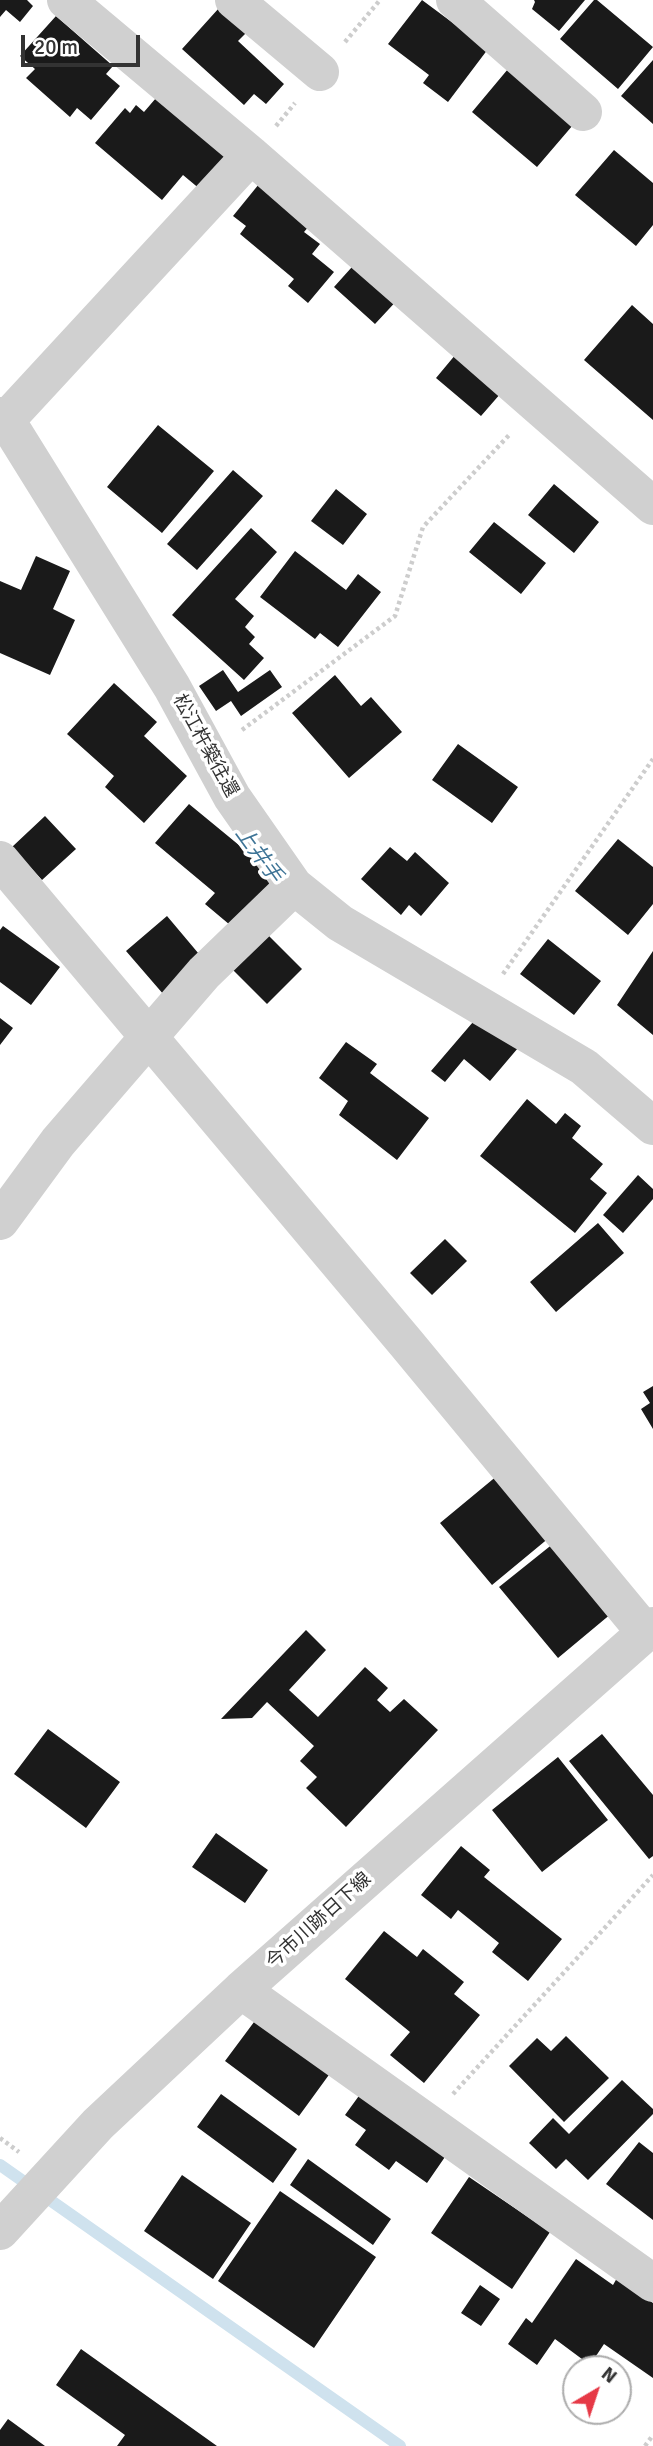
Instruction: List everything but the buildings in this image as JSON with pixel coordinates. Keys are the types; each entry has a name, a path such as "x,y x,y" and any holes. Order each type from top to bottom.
{"street":[{"path":"66,0 251,155 653,506"},
{"path":"234,0 320,72"},
{"path":"455,0 583,112"},
{"path":"3,418 251,155"},
{"name":"松江杵築往還","path":"3,418 172,687 232,797 294,886 340,923 584,1067 653,1126"},
{"path":"1,866 149,1036 649,1629"},
{"path":"0,1221 58,1142 204,973 294,886"},
{"name":"今市川跡日下線","path":"0,2231 98,2124 241,1990 649,1629"},
{"path":"241,1990 653,2283"}],"path":[{"path":"209,755 395,616 423,527 537,406"},
{"path":"482,1005 653,759"},
{"path":"427,2123 653,1875"},
{"path":"645,2446 653,2435"}],"waterway":[{"path":"0,2165 400,2446"}],"water label":[{"name":"上井手","path":"258,855"}]}
